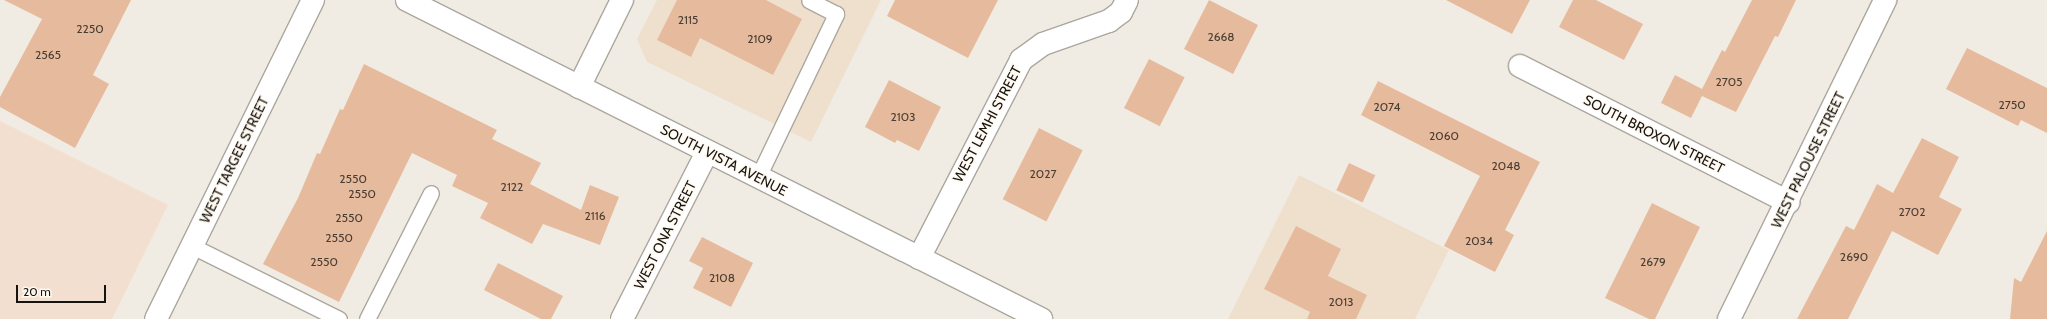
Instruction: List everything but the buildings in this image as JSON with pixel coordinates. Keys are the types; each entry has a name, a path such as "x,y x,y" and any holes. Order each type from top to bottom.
{"street":[{"name":"WEST TARGEE STREET","path":"156,319 313,0"},
{"name":"SOUTH VISTA AVENUE","path":"407,0 707,152 758,176 1034,317"},
{"path":"579,87 622,0"},
{"name":"WEST LEMHI STREET","path":"919,258 1021,60 1043,44 1109,21 1121,12 1127,0"},
{"name":"WEST PALOUSE STREET","path":"1728,319 1788,202 1885,0"},
{"name":"SOUTH BROXON STREET","path":"1520,66 1788,202"},
{"name":"WEST ONA STREET","path":"622,319 707,152"}],"lane":[{"path":"758,176 836,14 809,0"},
{"path":"367,319 431,193"},
{"path":"192,246 339,319"}],"shaded area":[{"path":"657,0 881,0 811,142 647,62 637,39"},
{"path":"0,121 168,205 112,319 0,319"},
{"path":"1299,175 1449,250 1415,319 1228,319"}]}
